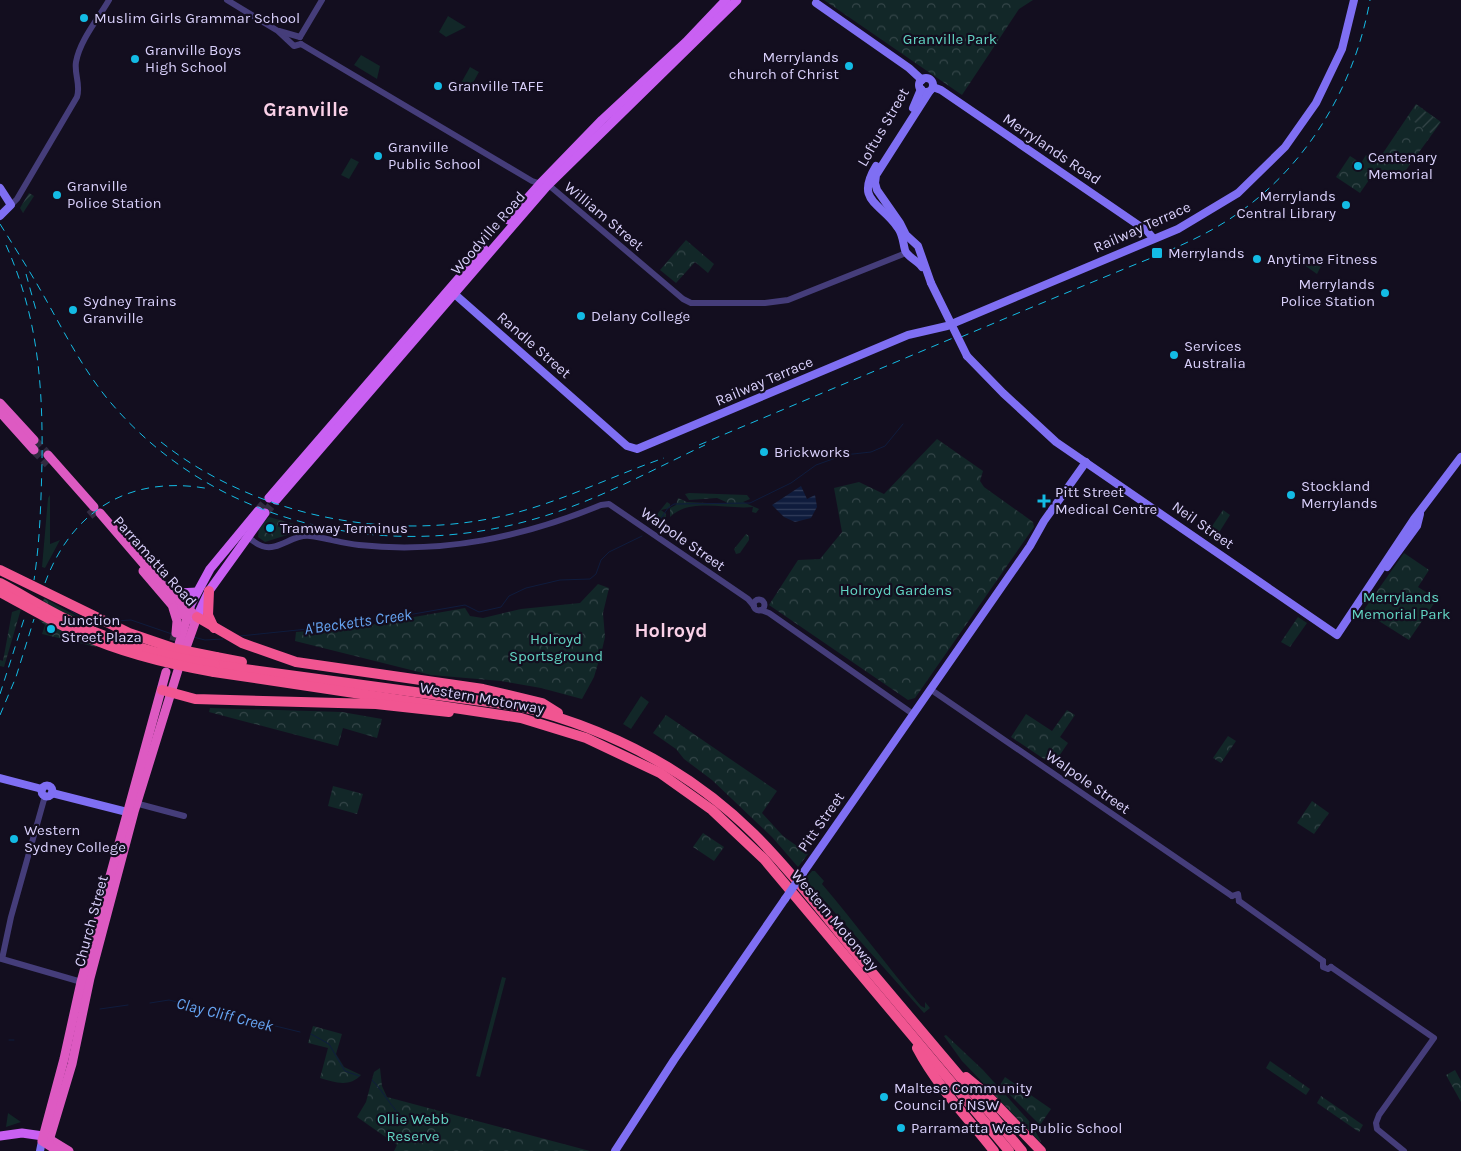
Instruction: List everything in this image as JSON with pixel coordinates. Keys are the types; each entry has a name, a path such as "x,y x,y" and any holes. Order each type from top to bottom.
{"highway":[{"path":"0,403 34,445 0,412"},
{"name":"Parramatta Road","path":"48,460 160,582 189,620"},
{"name":"Parramatta Road","path":"95,511 172,605 189,620"},
{"name":"Western Motorway","path":"0,570 128,633 176,649 215,665"},
{"name":"Western Motorway","path":"0,583 68,621 148,651 215,665 489,712 547,724 602,744 660,773 704,804 736,831 764,860 1009,1151"},
{"path":"208,590 209,619 214,629"},
{"name":"Western Motorway","path":"0,592 58,624 112,647 163,662 215,665 496,702 572,721 620,740 668,766 712,797 741,822 783,866 1022,1151"},
{"path":"189,620 214,629 259,651 296,662 507,694 542,704 572,721"},
{"path":"176,633 189,620"},
{"path":"183,645 189,620"},
{"name":"Church Street","path":"49,1143 64,1059 166,691 178,670"},
{"name":"Church Street","path":"166,672 166,691"},
{"path":"166,691 186,697 218,700 376,704 480,716 489,712"},
{"path":"908,1031 926,1066 994,1151"},
{"path":"946,1061 984,1092 1040,1151"},
{"path":"49,1143 69,1151"}],"main road":[{"name":"Woodville Road","path":"273,499 543,185 602,120 686,42 726,0"},
{"name":"Woodville Road","path":"543,185 737,0"},
{"name":"Railway Terrace","path":"600,421 627,446 641,448 908,335 950,325 1193,220 1238,193 1285,147 1308,116 1330,77 1342,48 1354,0"},
{"path":"816,3 909,68 922,80"},
{"name":"Merrylands Road","path":"922,80 930,80 927,89 941,90 1147,230 1153,238"},
{"name":"Loftus Street","path":"872,180 914,106 927,89 922,80"},
{"path":"872,180 868,192 870,199 899,229 907,251 925,269"},
{"name":"Neil Street","path":"872,180 877,190 916,244 930,282 967,356 1042,430 1337,635 1414,519 1420,514 1461,457"},
{"path":"0,188 6,210"},
{"path":"0,197 6,210"},
{"path":"907,251 913,242"},
{"path":"907,251 918,250"},
{"name":"Randle Street","path":"452,291 600,421"},
{"name":"Pitt Street","path":"614,1151 674,1060 1087,462"},
{"path":"262,512 208,590 189,620 197,592 222,553 262,512"},
{"path":"222,553 242,536 246,536"},
{"path":"160,582 178,593 197,592"},
{"path":"0,778 46,793 134,806"},
{"path":"0,1136 22,1132 49,1143"},
{"path":"0,1141 23,1137 49,1143"},
{"name":"Church Street","path":"40,1151 49,1143"}],"street":[{"path":"6,210 17,199 77,97 76,64 81,48 109,0"},
{"name":"William Street","path":"227,0 528,179 543,185 683,299 691,303 764,303 788,300 907,251"},
{"path":"297,40 322,0"},
{"name":"Walpole Street","path":"246,536 261,546 268,547 306,536 358,545 442,546 516,534 549,525 601,505 609,504 619,509 755,604"},
{"path":"763,608 758,610 755,604 762,600 763,608 769,613 913,714"},
{"name":"Walpole Street","path":"930,689 1232,896 1238,894 1239,901 1323,961 1330,960 1331,967 1434,1038 1379,1115"},
{"path":"46,793 36,842 2,959 85,983"},
{"path":"134,806 184,816"},
{"path":"1379,1115 1376,1123 1377,1129 1397,1146"},
{"path":"1379,1115 1374,1119 1373,1130 1404,1151"}],"green space":[{"name":"Granville Park","path":"824,0 1033,0 1019,9 962,95"},
{"path":"448,16 466,27 446,37 439,32"},
{"path":"361,55 380,66 377,79 354,65"},
{"path":"470,67 479,72 470,88 461,83"},
{"path":"1416,104 1441,122 1398,181 1380,169 1376,170 1360,193 1336,177 1350,156 1361,163 1366,155 1377,162"},
{"path":"1419,107 1440,122 1432,134 1410,119"},
{"path":"351,158 359,162 349,179 341,175"},
{"path":"29,193 34,196 23,213 20,208"},
{"path":"686,240 714,264 708,273 695,262 676,283 660,270"},
{"path":"1304,255 1321,266 1317,274 1300,262"},
{"name":"Holroyd Gardens","path":"937,439 983,471 980,481 984,487 1033,522 1034,527 915,698 908,700 769,605 798,560 820,559 842,532 834,488 859,482 884,494"},
{"path":"685,494 747,495 750,499 743,502 759,509 756,513 752,512 753,507 698,506 688,507 670,517 670,508 676,505 678,498 687,502 727,504 717,498 689,500"},
{"path":"50,495 50,544 60,540 45,568 42,567 48,498"},
{"path":"667,502 670,504 670,508 661,510 666,514 666,517 658,518 661,525 659,529 650,523"},
{"path":"1223,510 1230,515 1215,539 1211,539 1206,535"},
{"path":"269,517 309,528 265,542 258,537 259,528"},
{"path":"746,534 749,536 749,540 740,553 736,554 734,549"},
{"name":"Merrylands Memorial Park","path":"1404,553 1429,570 1418,587 1437,599 1409,640 1363,611"},
{"name":"Holroyd Sportsground","path":"598,584 609,588 603,613 605,637 594,677 582,699 541,688 501,681 431,675 295,641 296,632 352,628 465,608 470,616 483,618 521,609 580,603"},
{"name":"Junction Street Plaza","path":"44,598 101,630 96,647 42,634 45,625 39,620"},
{"path":"21,609 4,667 0,666 0,660 3,661 12,612"},
{"path":"1298,617 1307,623 1290,647 1281,642"},
{"path":"641,696 649,702 631,729 623,724"},
{"path":"210,708 342,712 382,719 377,738 343,728 338,746 209,712"},
{"path":"1067,710 1075,715 1060,737 1068,743 1053,765 1011,737 1026,714 1052,731"},
{"path":"666,715 777,791 762,813 783,836 808,854 798,867 772,837 712,780 684,759 676,749 653,733"},
{"path":"1228,736 1236,741 1221,763 1213,758"},
{"path":"333,786 363,794 357,814 328,806"},
{"path":"1312,801 1329,813 1314,834 1297,823"},
{"path":"703,833 724,847 714,861 693,847"},
{"path":"812,871 815,871 824,881 822,884 921,1006 925,1008 925,1002 930,1008 924,1013 805,879"},
{"path":"502,977 506,978 480,1077 476,1076"},
{"path":"313,1026 342,1034 336,1054 344,1067 361,1075 352,1082 346,1083 320,1078 328,1048 308,1043"},
{"path":"946,1035 983,1070 1029,1121 1040,1142 962,1061 944,1036"},
{"path":"1270,1061 1310,1089 1306,1095 1266,1068"},
{"name":"Ollie Webb Reserve","path":"380,1068 382,1086 387,1097 590,1151 394,1151 397,1145 357,1117 366,1102 374,1072"},
{"path":"1455,1070 1461,1081 1461,1102 1446,1075"},
{"path":"1005,1077 1051,1109 1040,1125 1000,1085"},
{"path":"1321,1096 1363,1125 1359,1132 1317,1103"},
{"path":"8,1113 21,1122 6,1127"}],"water":[{"path":"801,486 807,499 815,495 817,507 811,518 795,522 784,517 772,505"}],"waterway":[{"name":"A'Becketts Creek","path":"658,523 668,508 674,504 750,503 791,483 816,465 844,455 871,452 885,446 903,424"},
{"name":"A'Becketts Creek","path":"240,636 356,624 465,605 479,612 501,607 509,596 526,588 560,580 590,579 596,574 601,560 609,552 642,536"},
{"name":"A'Becketts Creek","path":"64,606 87,622 100,624"},
{"name":"A'Becketts Creek","path":"116,621 131,620 172,634"},
{"name":"A'Becketts Creek","path":"193,637 205,640 223,639"},
{"name":"Clay Cliff Creek","path":"150,1003 169,1000 300,1032"},
{"name":"Clay Cliff Creek","path":"100,1009 128,1005"},
{"name":"Clay Cliff Creek","path":"311,1034 329,1044 345,1071 359,1076"},
{"name":"Clay Cliff Creek","path":"9,1040 14,1040"},
{"name":"Clay Cliff Creek","path":"372,1080 395,1110 405,1119"}],"tunnel":[{"path":"34,440 48,455"},
{"path":"34,450 48,464"},
{"path":"258,511 269,498"},
{"path":"265,513 276,500"},
{"path":"90,509 96,516"},
{"path":"170,654 176,633"}],"railway":[{"path":"961,337 1184,244 1212,230 1253,202 1301,154 1321,126 1338,97 1352,66 1370,0"},
{"path":"0,224 89,374 106,397 148,441 196,476 248,503 303,522 361,533 420,536 479,531 538,518 560,511 623,485 705,445"},
{"path":"6,245 17,272 32,325 39,378 42,477 39,536 34,580"},
{"path":"26,274 36,310"},
{"path":"699,445 953,338"},
{"path":"161,442 198,468 239,489 281,505 326,517 371,524 417,526 462,523 527,510 664,458"},
{"path":"45,583 57,557 71,535 89,517 108,503 131,493 155,487 182,486 210,489"},
{"path":"0,694 25,616"},
{"path":"0,715 16,677 34,619"}],"place":[{"name":"Muslim Girls Grammar School","path":"84,18"},
{"name":"Granville Boys High School","path":"135,59"},
{"name":"Merrylands church of Christ","path":"849,66"},
{"name":"Granville TAFE","path":"438,86"},
{"name":"Granville Public School","path":"378,156"},
{"name":"Centenary Memorial","path":"1358,166"},
{"name":"Granville Police Station","path":"57,195"},
{"name":"Merrylands Central Library","path":"1346,205"},
{"name":"Merrylands","path":"1157,253"},
{"name":"Anytime Fitness","path":"1257,259"},
{"name":"Merrylands Police Station","path":"1385,293"},
{"name":"Sydney Trains Granville","path":"73,310"},
{"name":"Delany College","path":"581,316"},
{"name":"Services Australia","path":"1174,355"},
{"name":"Brickworks","path":"764,452"},
{"name":"Stockland Merrylands","path":"1291,495"},
{"name":"Pitt Street Medical Centre","path":"1044,501"},
{"name":"Tramway Terminus","path":"270,528"},
{"name":"Junction Street Plaza","path":"51,629"},
{"name":"Western Sydney College","path":"14,839"},
{"name":"Maltese Community Council of NSW","path":"884,1097"},
{"name":"Parramatta West Public School","path":"901,1128"}],"district":[{"name":"Granville","path":"306,109"},
{"name":"Holroyd","path":"671,630"}]}
